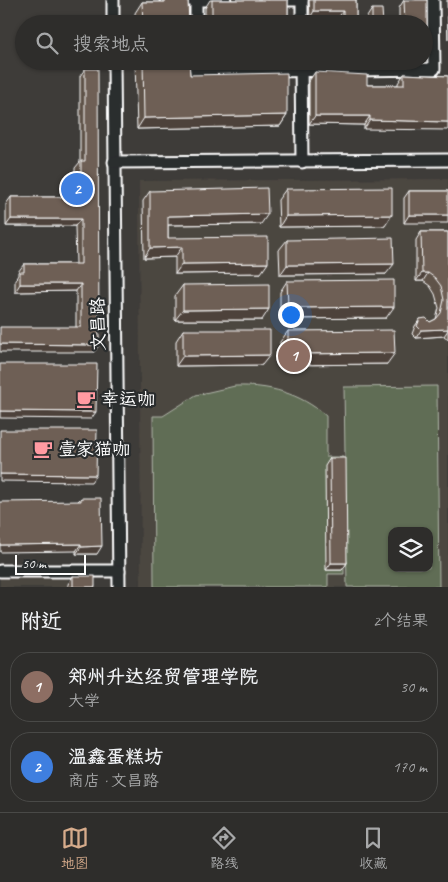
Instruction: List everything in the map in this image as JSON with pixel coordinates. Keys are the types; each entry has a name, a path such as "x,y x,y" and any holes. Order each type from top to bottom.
{"street":[{"path":"113,0 113,15"},
{"path":"166,0 234,0"},
{"path":"196,0 196,15"},
{"path":"263,0 302,0 302,15"},
{"path":"433,0 433,69"},
{"name":"文昌路","path":"114,70 119,587"},
{"path":"195,70 195,72 230,70"},
{"path":"301,70 302,162"},
{"path":"114,162 448,160"},
{"path":"0,572 119,571"}],"shaded area":[{"path":"448,179 448,587 141,587 139,181"},
{"path":"68,576 68,587 0,587 0,577"}],"green space":[{"path":"235,386 260,387 284,392 306,401 326,416 326,457 343,457 344,574 328,574 328,587 154,587 153,416 163,416 196,395"},
{"path":"437,386 439,587 347,587 344,387"}],"building":[{"path":"165,0 188,0 189,15 143,15 142,2 165,2"},
{"path":"212,0 288,0 288,15 212,15"},
{"path":"314,0 356,0 356,15 343,15 343,11 314,11"},
{"path":"404,0 427,0 427,15 405,15"},
{"path":"372,9 382,9 382,15 372,15"},
{"path":"85,70 98,70 99,345 0,344 0,327 81,327 81,284 20,284 20,272 24,272 24,264 81,264 81,219 11,219 11,197 81,197 81,161 85,161"},
{"path":"143,70 190,70 190,75 287,73 287,115 144,118"},
{"path":"315,72 367,75 367,85 404,85 404,74 448,76 448,122 370,120 370,116 315,116"},
{"path":"267,188 268,214 168,216 168,238 268,237 268,263 182,264 182,247 150,248 150,191"},
{"path":"392,188 392,215 286,216 286,189"},
{"path":"409,191 448,191 448,215 409,215"},
{"path":"421,232 448,232 448,329 421,330 417,326 420,319 426,318 430,322 436,319 441,313 444,300 441,286 435,278 428,273 422,273"},
{"path":"393,238 394,264 287,265 287,240"},
{"path":"394,280 394,307 288,308 287,281"},
{"path":"269,284 269,309 183,310 183,285"},
{"path":"183,330 270,330 270,355 183,356"},
{"path":"394,330 395,353 288,354 288,331"},
{"path":"0,364 97,364 96,412 0,411"},
{"path":"0,430 97,430 96,475 0,474"},
{"path":"330,458 346,458 347,563 331,563"},
{"path":"81,498 101,498 102,546 81,547 81,544 0,545 0,502 81,501"},
{"path":"73,576 95,576 95,587 73,587"}],"place":[{"name":"温鑫蛋糕坊","path":"77,189"},
{"name":"郑州升达经贸管理学院","path":"294,356"},
{"name":"幸运咖","path":"86,399"},
{"name":"壹家猫咖","path":"43,449"}]}
